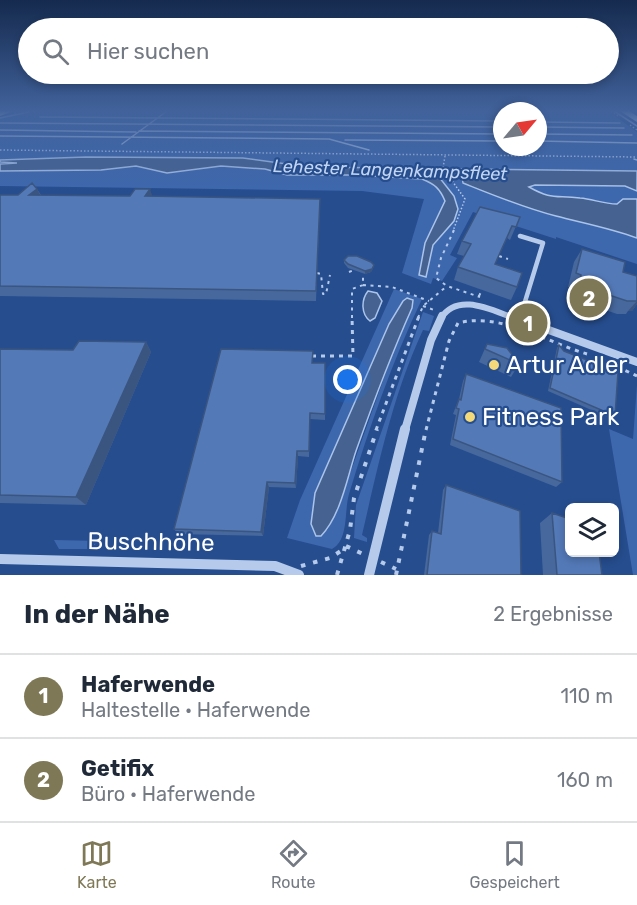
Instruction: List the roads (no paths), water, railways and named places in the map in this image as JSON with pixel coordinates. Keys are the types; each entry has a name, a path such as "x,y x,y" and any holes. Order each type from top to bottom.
{"street":[{"path":"369,575 429,347 443,314 452,306 466,303 637,362"},
{"path":"618,356 637,366"},
{"name":"Buschhöhe","path":"0,559 275,566 299,575"}],"lane":[{"path":"519,320 543,243 520,236"}],"water":[{"name":"Lehester Langenkampsfleet","path":"86,157 243,158 309,167 637,171 637,191 625,186 535,185 529,187 549,195 612,204 617,204 623,199 637,199 637,238 532,209 463,183 462,177 452,173 442,173 439,177 454,196 458,209 454,221 433,245 426,277 419,275 425,243 445,201 436,187 422,179 354,175 287,175 265,169 221,166 167,173 136,166 101,170 0,171 0,164 17,163 0,162 0,160"},
{"path":"368,291 377,293 382,301 375,318 370,321 363,307"},
{"path":"407,298 413,300 412,308 369,415 334,518 321,536 316,536 311,524 315,493 389,324"}],"waterway":[{"path":"122,144 130,138"},
{"name":"Lehester Langenkampsfleet","path":"201,138 329,139 369,150"},
{"path":"345,140 502,141"},
{"path":"538,141 637,143"}],"place":[{"name":"Getifix","path":"589,298"},
{"name":"Haferwende","path":"528,323"},
{"name":"Artur Adler","path":"494,365"},
{"name":"Fitness Park","path":"470,417"}]}
